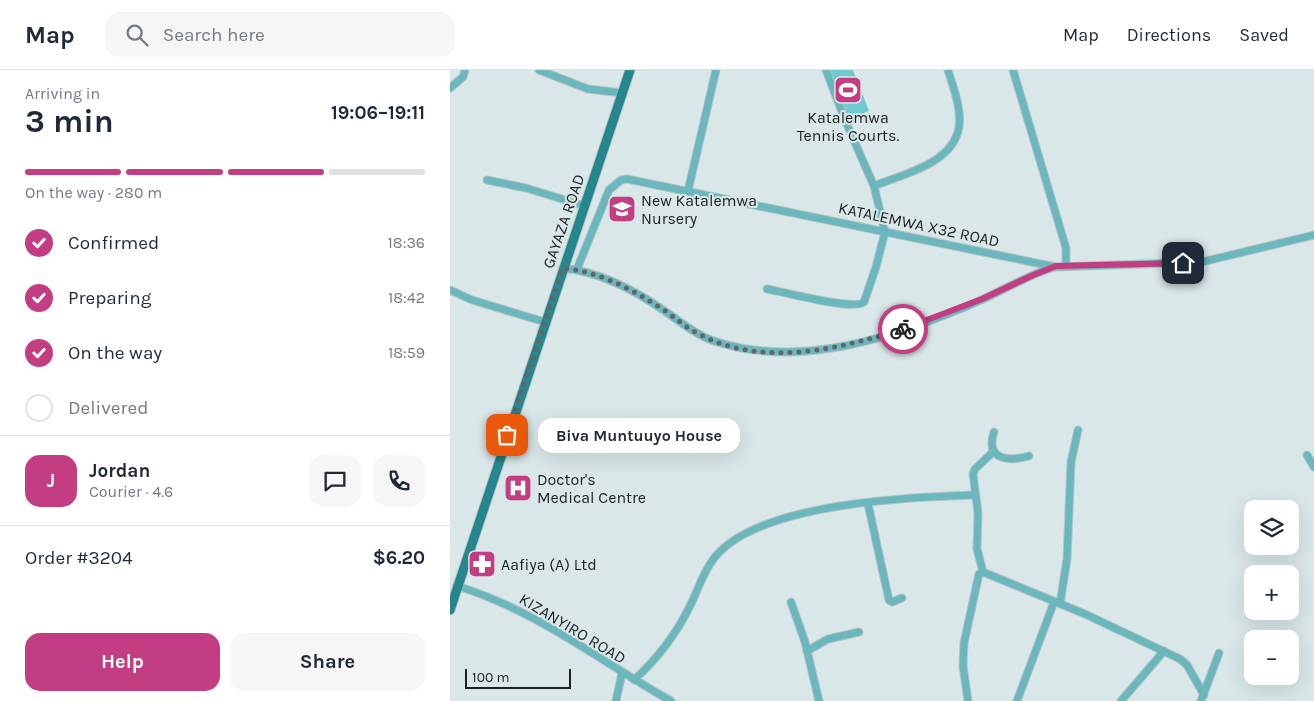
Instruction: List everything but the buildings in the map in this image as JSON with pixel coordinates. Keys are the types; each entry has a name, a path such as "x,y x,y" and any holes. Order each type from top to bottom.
{"main road":[{"name":"GAYAZA ROAD","path":"450,610 630,70"}],"street":[{"path":"450,88 463,77 465,70"},
{"path":"538,70 588,89 623,93"},
{"path":"688,191 716,70"},
{"path":"767,289 846,305 860,304 864,302 876,268 885,232 874,186 845,120 826,70"},
{"path":"874,186 924,166 946,152 955,141 959,126 958,110 948,70"},
{"path":"1013,70 1066,248 1066,266"},
{"name":"KATALEMWA X32 ROAD","path":"577,269 604,199 614,184 621,180 636,179 1056,266 1202,262 1314,235"},
{"path":"487,180 526,188 584,206"},
{"path":"563,268 577,269 600,275 634,292 707,338 744,350 786,353 855,343 889,333 935,318 1056,266"},
{"path":"450,290 472,300 545,322"},
{"path":"1017,701 1057,603 1066,559 1071,462 1078,430"},
{"path":"994,432 991,442 994,451 1008,459 1029,456"},
{"path":"983,572 977,549 978,513 973,474 975,469 994,451"},
{"path":"1307,455 1314,467"},
{"path":"634,680 654,661 668,643 689,608 705,572 720,551 742,537 776,520 808,512 918,497 975,495"},
{"path":"868,504 889,600 892,602 902,598"},
{"path":"983,572 1164,651 1187,665 1202,700"},
{"path":"968,701 963,666 964,643 979,574 983,572"},
{"name":"KIZANYIRO ROAD","path":"457,586 490,596 544,623 622,673 671,701"},
{"path":"791,602 807,651 819,701"},
{"path":"807,651 828,640 859,632"},
{"path":"1121,701 1164,651"},
{"path":"1202,700 1219,653"},
{"path":"616,701 622,673"}],"shaded area":[{"name":"Katalemwa Tennis Courts.","path":"827,70 853,70 869,111 845,120"}],"way so far":[{"path":"507,435 563,268 577,269 606,278 634,292 698,334 744,350 786,353 820,349 855,343 903,329"}],"place":[{"name":"Katalemwa Tennis Courts.","path":"848,90"},
{"name":"New Katalemwa Nursery","path":"622,209"},
{"name":"Biva Muntuuyo House","path":"507,435"},
{"name":"Doctor's Medical Centre","path":"518,488"},
{"name":"Aafiya (A) Ltd","path":"482,564"}],"route":[{"path":"903,329 982,299 1020,280 1056,266 1183,263"}]}
